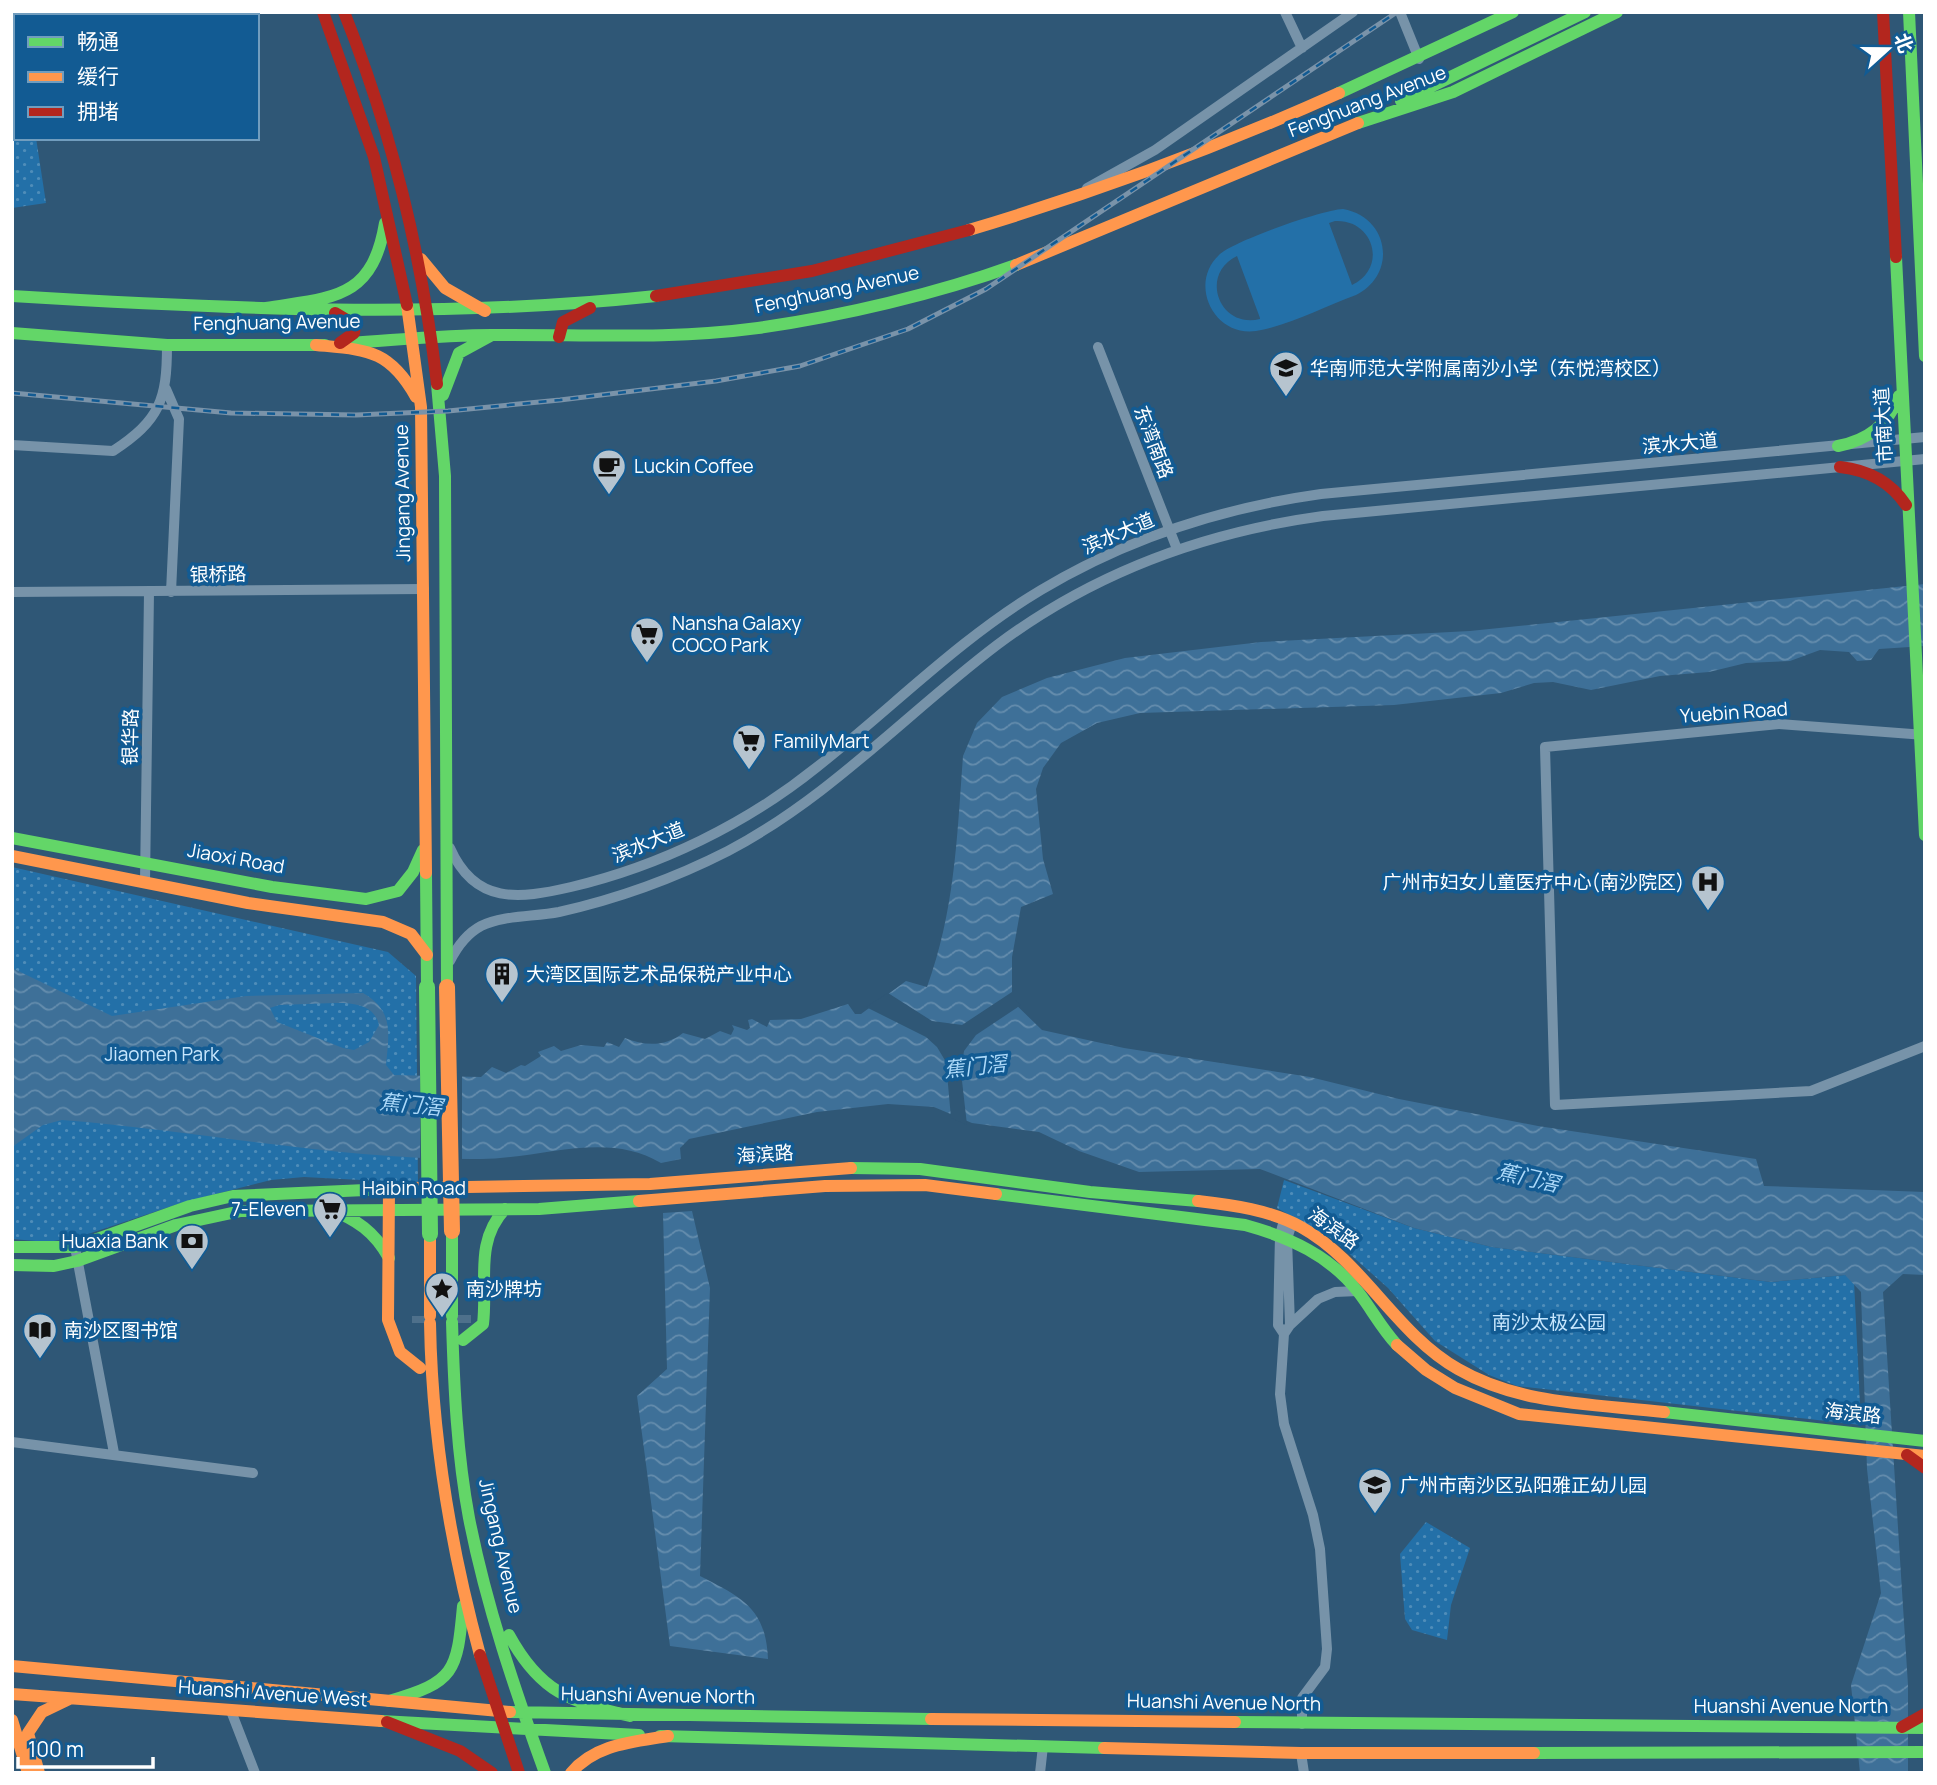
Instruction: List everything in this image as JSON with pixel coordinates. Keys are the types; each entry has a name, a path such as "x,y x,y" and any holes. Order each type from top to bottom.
{"main road":[{"name":"Jingang Avenue","path":"323,12 361,113 387,206 409,312 421,407 431,1256 422,1283 425,1319"},
{"path":"344,12 379,107 413,230 428,312 440,405 445,476 447,987 452,1231 450,1253 461,1293 457,1319 463,1340 468,1444 463,1478"},
{"name":"Fenghuang Avenue","path":"12,296 331,311 428,312 604,302 730,286 811,271 957,234 1089,194 1249,134 1419,59 1513,12"},
{"path":"1353,125 1585,12"},
{"name":"Fenghuang Avenue","path":"12,333 167,345 316,345 492,335 669,335 757,328 843,312 986,276 1069,246 1353,125 1452,92 1617,12"},
{"name":"市南大道","path":"1883,12 1916,672 1922,735 1925,835"},
{"path":"1909,12 1925,356"},
{"path":"266,308 331,296 353,288 367,278 378,262 384,244 387,206"},
{"path":"393,235 406,238 413,230"},
{"path":"416,250 429,272 445,288 485,310"},
{"path":"559,337 563,321 604,302"},
{"path":"331,311 345,316 355,325 354,333 339,344"},
{"path":"440,405 447,376 459,353 492,335"},
{"path":"316,345 385,356 398,365 421,407"},
{"path":"1839,446 1864,439 1885,423 1898,400 1902,382"},
{"path":"1840,467 1859,469 1884,480 1908,508"},
{"name":"Jiaoxi Road","path":"12,838 272,887 366,899 398,891 413,872 426,843"},
{"path":"12,856 248,902 383,922 411,934 427,955"},
{"path":"363,919 372,908 366,899"},
{"name":"海滨路","path":"389,1189 672,1182 867,1168 919,1169 1091,1192 1243,1208 1339,1254 1422,1345 1458,1371 1498,1390 1519,1396 1852,1441"},
{"name":"Haibin Road","path":"12,1247 76,1254 211,1214 390,1208 539,1209 825,1185 925,1185 1286,1229"},
{"path":"389,1189 388,1320 391,1334 401,1352 420,1368"},
{"name":"Haibin Road","path":"12,1265 54,1265 190,1206 233,1196 312,1190 389,1189"},
{"path":"329,1209 363,1223 383,1245 389,1258"},
{"path":"463,1340 482,1324 486,1237 490,1221 505,1209"},
{"name":"海滨路","path":"1286,1229 1326,1261 1358,1292 1384,1330 1417,1363 1455,1388 1497,1407 1519,1414 1852,1441 1917,1443 1925,1456"},
{"path":"425,1319 420,1368 428,1429 464,1595 497,1711 519,1773"},
{"path":"425,1319 440,1476"},
{"name":"Jingang Avenue","path":"457,1319 463,1478 477,1554 524,1713 545,1773"},
{"path":"1917,1443 1925,1468"},
{"path":"454,1546 463,1556 477,1554"},
{"path":"487,1591 518,1654 545,1686 576,1702 630,1716"},
{"path":"464,1595 459,1654 451,1672 435,1687 383,1700 382,1722 460,1751 492,1773"},
{"name":"Huanshi Avenue West","path":"13,1665 524,1713"},
{"name":"Huanshi Avenue West","path":"12,1694 531,1732"},
{"path":"39,1773 27,1733 41,1712 69,1699"},
{"name":"Huanshi Avenue North","path":"524,1713 1302,1724 1925,1728"},
{"path":"1902,1727 1925,1714"},
{"path":"12,1720 28,1773"},
{"name":"Huanshi Avenue North","path":"531,1732 1301,1753 1925,1752"},
{"path":"571,1773 577,1764 593,1753 668,1736"}],"street":[{"path":"1284,12 1302,48"},
{"name":"Fenghuang Avenue","path":"1048,205 1155,150 1353,12"},
{"path":"1400,12 1419,59"},
{"path":"12,446 113,451 150,422 160,408 166,389 167,345"},
{"name":"东湾南路","path":"1098,347 1177,550"},
{"path":"166,389 179,419 171,592"},
{"name":"滨水大道","path":"446,835 456,861 474,881 511,896 582,884 665,856 726,827 792,786 959,648 1012,608 1098,559 1169,529 1255,505 1321,494 1925,438"},
{"name":"滨水大道","path":"447,968 459,945 482,925 558,912 617,897 682,872 754,836 828,786 973,664 1024,626 1108,578 1177,550 1260,526 1323,516 1925,459"},
{"name":"银桥路","path":"12,592 425,589"},
{"name":"银华路","path":"145,882 149,592"},
{"name":"Yuebin Road","path":"1922,735 1779,724 1545,747 1556,1105 1811,1091 1925,1046"},
{"path":"1286,1229 1278,1325 1287,1329"},
{"path":"76,1254 114,1453"},
{"path":"1302,1724 1302,1698 1325,1667 1327,1649 1320,1549 1313,1515 1284,1424 1280,1384 1287,1329 1318,1298 1335,1292 1358,1292"},
{"path":"12,1442 114,1453 253,1473"},
{"path":"231,1711 255,1773"},
{"path":"1040,1773 1043,1746"},
{"path":"1301,1753 1304,1773"}],"green space":[{"path":"12,12 14,140 36,140 46,203 12,208"},
{"path":"1343,209 1358,214 1370,223 1378,234 1382,261 1378,274 1369,286 1356,295 1306,315 1256,331 1241,331 1228,326 1218,317 1210,306 1206,280 1210,267 1219,255 1241,242 1298,220","holes":["1348,222 1359,228 1372,246 1370,268 1352,285 1329,223","1237,256 1260,318 1260,319 1246,320 1234,316 1219,298 1219,275 1225,264"]},
{"name":"Jiaomen Park","path":"12,867 388,952 416,976 418,1183 304,1177 271,1180 181,1203 82,1236 48,1242 12,1239"},
{"name":"南沙太极公园","path":"1284,1180 1414,1228 1492,1247 1771,1282 1845,1275 1854,1281 1861,1425 1517,1386 1489,1375 1435,1341 1388,1288 1334,1240 1277,1208"},
{"path":"1426,1522 1470,1548 1451,1605 1447,1640 1412,1630 1405,1619 1400,1554"}],"water":[{"name":"蕉门滘","path":"1925,584 1925,646 1879,649 1871,660 1857,661 1849,652 1820,650 1790,661 1746,663 1709,672 1660,676 1591,690 1553,682 1534,683 1501,693 1394,705 1140,713 1097,723 1061,743 1043,768 1036,789 1043,859 1053,894 1021,907 1012,957 1012,1001 1042,1030 1124,1048 1310,1077 1399,1099 1538,1126 1756,1159 1764,1186 1925,1192 1925,1275 1903,1274 1883,1292 1908,1685 1908,1773 1860,1773 1851,1685 1881,1593 1867,1469 1861,1292 1845,1275 1771,1282 1492,1247 1414,1228 1260,1169 1139,1172 1079,1151 1039,1132 972,1123 934,1107 888,1104 817,1112 689,1139 680,1148 681,1159 661,1163 640,1153 596,1147 480,1159 375,1155 62,1120 43,1125 12,1147 12,968 112,1016 246,996 363,993 380,1007 385,1015 388,1033 386,1065 394,1075 481,1077 492,1067 506,1073 521,1065 525,1066 541,1056 538,1052 554,1046 561,1051 581,1045 604,1047 607,1042 619,1047 625,1038 655,1044 669,1041 683,1033 705,1039 720,1031 731,1035 734,1029 732,1025 747,1030 750,1028 748,1020 752,1019 767,1027 770,1020 801,1019 848,1004 855,1014 861,1014 906,981 927,987 944,930 949,901 963,756 977,723 1002,697 1047,678 1125,658 1261,642 1470,631","holes":["341,1003 368,1009 379,1025 369,1042 354,1050 277,1022 270,1008 279,1005"]},
{"path":"692,1211 710,1288 700,1576 749,1606 762,1627 768,1659 670,1646 637,1396 667,1369 663,1213"}],"pier":[{"path":"1015,990 1015,1000 1021,1005 976,1035 964,1051 961,1072 967,1125 951,1118 946,1062 937,1047 926,1037 866,1007 888,993 932,1021 962,1025"},
{"path":"420,1072 462,1073 462,1163 420,1163"}],"tunnel":[{"path":"462,1315 462,1323"},
{"path":"421,1316 421,1323"}],"railway":[{"path":"12,393 231,413 356,415 448,411 560,400 716,381 800,366 908,329 986,289 1397,12"}],"traffic: fast":[{"path":"1339,93 1513,12"},
{"path":"1401,101 1585,12"},
{"path":"1358,123 1453,92 1617,12"},
{"path":"1909,12 1925,356"},
{"path":"266,308 330,297 359,281 370,267 379,248 385,223"},
{"path":"1896,257 1925,835"},
{"path":"349,343 474,335 625,336 725,332 822,317 888,303 1016,265"},
{"path":"12,296 334,310 495,308 656,296"},
{"path":"12,333 167,345 325,345"},
{"path":"443,395 459,353 492,335"},
{"path":"437,384 445,476 447,987"},
{"path":"1838,446 1859,440 1876,430 1889,415 1899,396"},
{"path":"12,838 272,887 366,899 398,891 413,872 423,850"},
{"path":"426,873 427,987"},
{"path":"427,987 430,1234"},
{"path":"851,1168 920,1169 1090,1192 1198,1201"},
{"path":"12,1247 75,1247 190,1206 233,1196 410,1188"},
{"path":"996,1194 1245,1225 1277,1235 1336,1268 1359,1293 1397,1345"},
{"path":"12,1265 54,1266 77,1261 176,1225 241,1211 539,1209 639,1201"},
{"path":"329,1209 364,1228 378,1241 389,1258"},
{"path":"463,1340 483,1324 486,1249 495,1222 505,1209"},
{"path":"452,1231 452,1316"},
{"path":"452,1322 459,1445 469,1518 502,1647 545,1773"},
{"path":"1664,1412 1925,1441"},
{"path":"389,1701 428,1687 448,1671 458,1646 463,1606"},
{"path":"509,1635 533,1670 559,1692 590,1705 630,1716"},
{"path":"510,1712 931,1719"},
{"path":"381,1721 639,1735"},
{"path":"1235,1722 1925,1728"},
{"path":"660,1736 1104,1748"},
{"path":"1534,1753 1925,1752"}],"traffic: slow":[{"path":"969,230 1157,168 1339,93"},
{"path":"1016,265 1358,123"},
{"path":"421,259 445,288 485,311"},
{"path":"407,305 421,407 426,873"},
{"path":"316,345 349,348 375,355 396,369 416,397"},
{"path":"12,856 248,903 383,922 411,934 427,955"},
{"path":"447,987 452,1231"},
{"path":"410,1188 650,1184 851,1168"},
{"path":"639,1201 825,1186 925,1185 996,1194"},
{"path":"389,1189 388,1320 400,1352 420,1368"},
{"path":"1198,1201 1264,1212 1301,1227 1343,1259 1416,1337 1458,1369 1482,1381 1506,1390 1558,1401 1664,1412"},
{"path":"430,1234 430,1316"},
{"path":"430,1323 434,1408 444,1490 480,1655"},
{"path":"1397,1345 1426,1370 1455,1388 1519,1414 1925,1456"},
{"path":"12,1666 510,1712"},
{"path":"12,1694 381,1721"},
{"path":"39,1773 28,1733 42,1712 69,1699"},
{"path":"931,1719 1235,1722"},
{"path":"12,1720 28,1773"},
{"path":"571,1773 581,1763 603,1750 668,1736"},
{"path":"1104,1748 1301,1753 1534,1753"}],"traffic: jam":[{"path":"323,12 374,157 407,305"},
{"path":"344,12 377,103 403,195 423,288 437,384"},
{"path":"1883,12 1896,257"},
{"path":"656,296 812,271 969,230"},
{"path":"559,337 563,322 590,308"},
{"path":"335,313 355,325 354,333 340,343"},
{"path":"1840,467 1878,478 1893,489 1906,505"},
{"path":"1907,1455 1925,1468"},
{"path":"480,1655 519,1773"},
{"path":"1902,1727 1925,1714"},
{"path":"387,1722 460,1751 492,1773"}],"place":[{"name":"华南师范大学附属南沙小学（东悦湾校区）","path":"1286,398"},
{"name":"Luckin Coffee","path":"609,496"},
{"name":"Nansha Galaxy COCO Park","path":"647,664"},
{"name":"FamilyMart","path":"749,771"},
{"name":"广州市妇女儿童医疗中心(南沙院区)","path":"1708,912"},
{"name":"大湾区国际艺术品保税产业中心","path":"502,1004"},
{"name":"7-Eleven","path":"330,1239"},
{"name":"Huaxia Bank","path":"192,1271"},
{"name":"南沙牌坊","path":"442,1319"},
{"name":"南沙区图书馆","path":"40,1360"},
{"name":"广州市南沙区弘阳雅正幼儿园","path":"1375,1515"}]}
